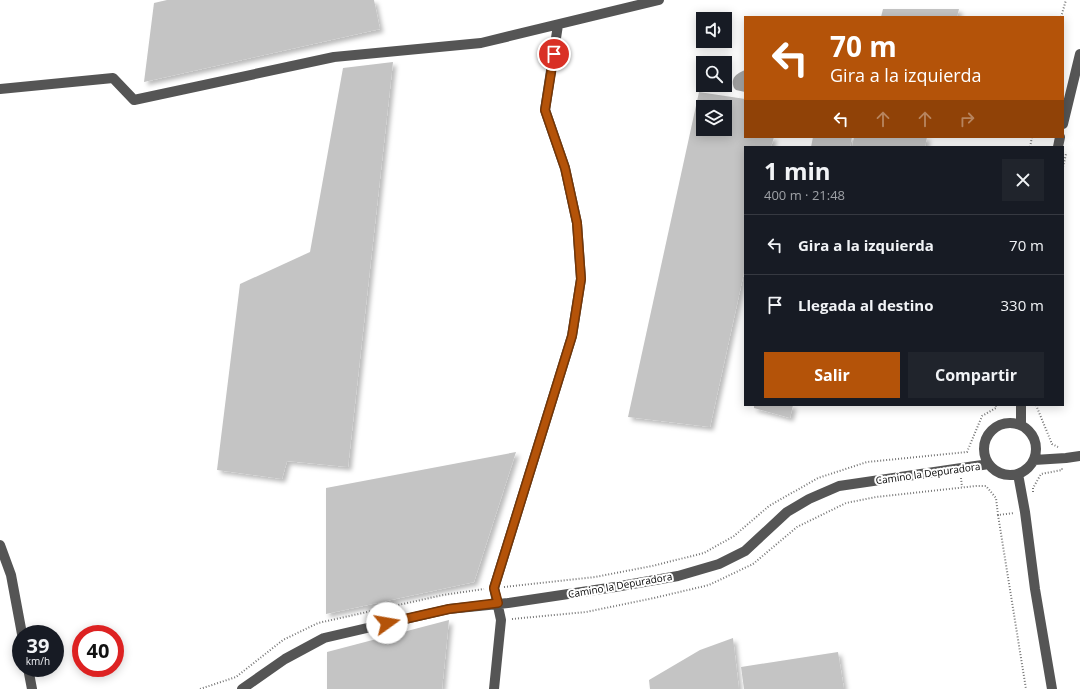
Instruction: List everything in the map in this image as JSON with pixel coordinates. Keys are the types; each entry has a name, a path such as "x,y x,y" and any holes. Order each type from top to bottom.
{"street":[{"path":"0,89 113,78 134,100 334,57 481,44 659,0"},
{"path":"494,689 500,620 494,588 572,336 581,279 575,216 565,168 545,110 558,25"},
{"path":"1064,120 1080,54"},
{"path":"1021,406 1021,424"},
{"path":"1010,422 1021,424 1029,430 1035,439 1036,450 1034,460 1030,466 1018,474 1005,474 999,472 989,464 985,454 985,442 990,432 999,425 1010,422"},
{"path":"1034,460 1080,456"},
{"name":"Camino la Depuradora","path":"242,689 285,659 324,638 449,609 615,587 678,576 719,564 745,551 787,512 809,499 839,486 989,464"},
{"path":"1018,474 1025,512 1034,589 1052,689"},
{"path":"0,545 11,575 20,625"},
{"path":"30,677 32,689"}],"path":[{"path":"1061,16 1066,0"},
{"path":"200,689 236,677 283,640 318,622 443,595 595,577 704,553 734,536 769,506 818,478 867,462 967,452 982,416 996,408 996,406"},
{"path":"1034,496 1033,488 1041,474 1062,470 1061,448 1052,444 1036,406"},
{"path":"500,620 586,612 709,585 753,564 798,527 846,502 892,495 986,486 996,498 1026,689"},
{"path":"998,515 1025,512"}],"shaded area":[{"path":"744,70 744,92 736,90 733,85 733,79"}],"building":[{"path":"167,0 374,0 380,29 144,82 154,3"},
{"path":"883,9 959,9 957,16 881,16"},
{"path":"393,62 348,467 287,461 282,479 217,470 240,284 310,252 343,68"},
{"path":"699,92 744,99 744,138 774,138 771,146 744,146 744,273 710,427 628,417 696,106 696,136 732,136 732,100 697,100"},
{"path":"813,138 852,138 850,146 811,146"},
{"path":"854,138 927,138 925,146 852,146"},
{"path":"754,406 793,406 790,418 754,408"},
{"path":"516,452 474,582 326,614 326,488"},
{"path":"449,620 442,689 327,689 327,652"},
{"path":"733,638 739,689 650,689 649,680 700,650"},
{"path":"838,652 844,689 744,689 741,667"}],"route":[{"path":"387,623 449,609 498,603 494,588 572,336 581,279 577,223 565,168 545,110 554,54"}]}
